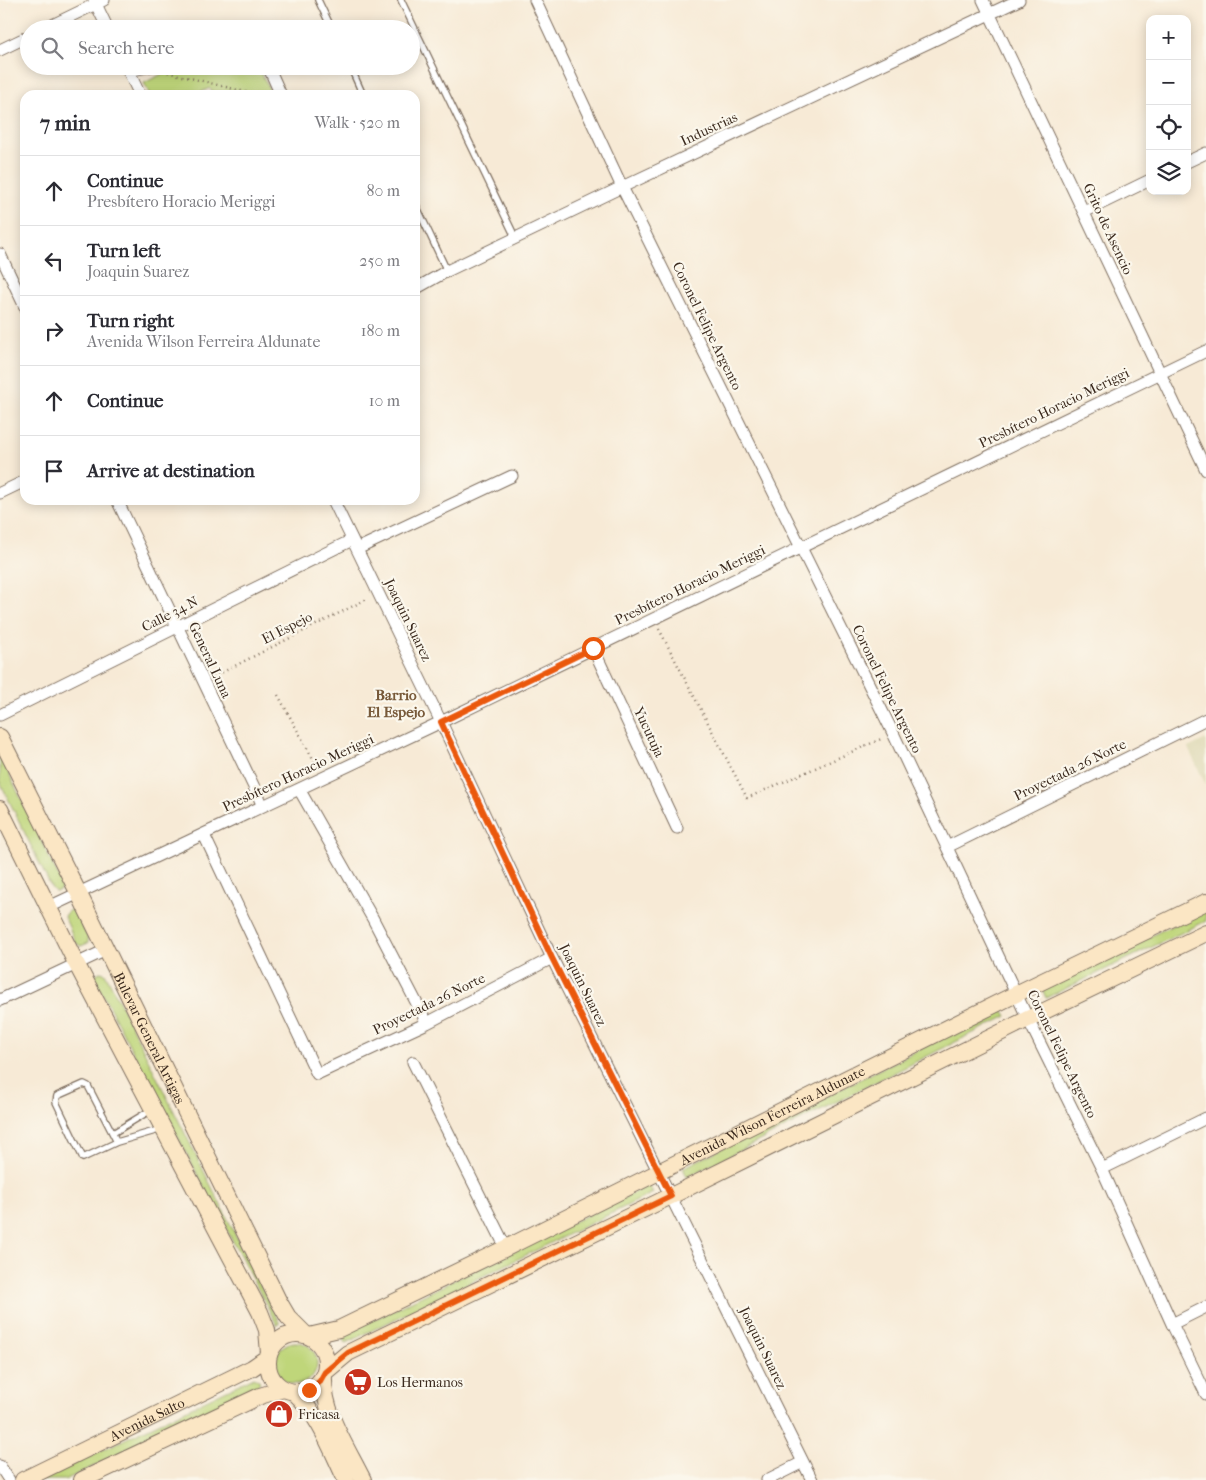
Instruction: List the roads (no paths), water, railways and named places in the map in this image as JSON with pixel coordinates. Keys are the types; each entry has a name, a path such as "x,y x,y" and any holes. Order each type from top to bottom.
{"street":[{"name":"Coronel Felipe Argento","path":"535,0 622,187 893,733 1016,994 1102,1169 1206,1394"},
{"name":"Grito de Asencio","path":"982,0 1206,470"},
{"name":"Industrias","path":"420,286 622,187 1019,0"},
{"path":"61,20 98,1 105,20"},
{"path":"0,50 20,40"},
{"path":"130,75 138,90"},
{"path":"272,75 279,90"},
{"path":"1191,160 1206,153"},
{"path":"1084,212 1146,182"},
{"path":"0,254 20,296"},
{"name":"Presbítero Horacio Meriggi","path":"49,907 441,722 1206,351"},
{"name":"Calle 34 N","path":"0,715 178,627 355,544 512,476"},
{"path":"0,493 20,483"},
{"name":"General Luna","path":"119,505 263,806"},
{"name":"Joaquin Suarez","path":"336,505 379,592 552,958 812,1480"},
{"name":"Yucutuja","path":"593,648 677,828"},
{"name":"Proyectada 26 Norte","path":"947,847 1206,719"},
{"name":"Bulevar General Artigas","path":"0,737 278,1300 288,1317 308,1336"},
{"path":"299,789 373,919 427,1023"},
{"name":"Bulevar General Artigas","path":"0,808 76,964 260,1312 267,1330 269,1355"},
{"name":"Proyectada 26 Norte","path":"204,835 317,1074 427,1023 552,958"},
{"name":"Avenida Wilson Ferreira Aldunate","path":"308,1336 339,1329 1206,902"},
{"name":"Avenida Wilson Ferreira Aldunate","path":"325,1373 348,1353 1206,932"},
{"path":"0,1000 106,950"},
{"path":"413,1062 506,1248"},
{"path":"1102,1169 1206,1118"},
{"path":"1172,1324 1206,1307"},
{"path":"346,1480 318,1422 307,1406 272,1379 267,1364 269,1355 280,1339 288,1335 308,1336 320,1345 324,1351 326,1358 323,1387 325,1400 363,1480"},
{"name":"Avenida Salto","path":"23,1480 252,1368 269,1355"},
{"path":"289,1391 309,1390 315,1386 325,1373"},
{"name":"Avenida Salto","path":"82,1480 260,1396 289,1391"},
{"path":"767,1480 803,1462"},
{"path":"0,1466 9,1480"}],"lane":[{"path":"318,0 328,20"},
{"path":"402,0 412,20"},
{"path":"420,38 516,239"},
{"path":"354,75 362,90"},
{"path":"420,213 448,271"},
{"path":"117,1142 88,1086 84,1084 57,1096 56,1102 81,1157 85,1158 117,1142 163,1128"},
{"path":"112,1133 153,1109"}],"place":[{"name":"Los Hermanos","path":"358,1382"},
{"name":"Fricasa","path":"279,1414"}],"district":[{"name":"Barrio El Espejo","path":"396,704"}]}
